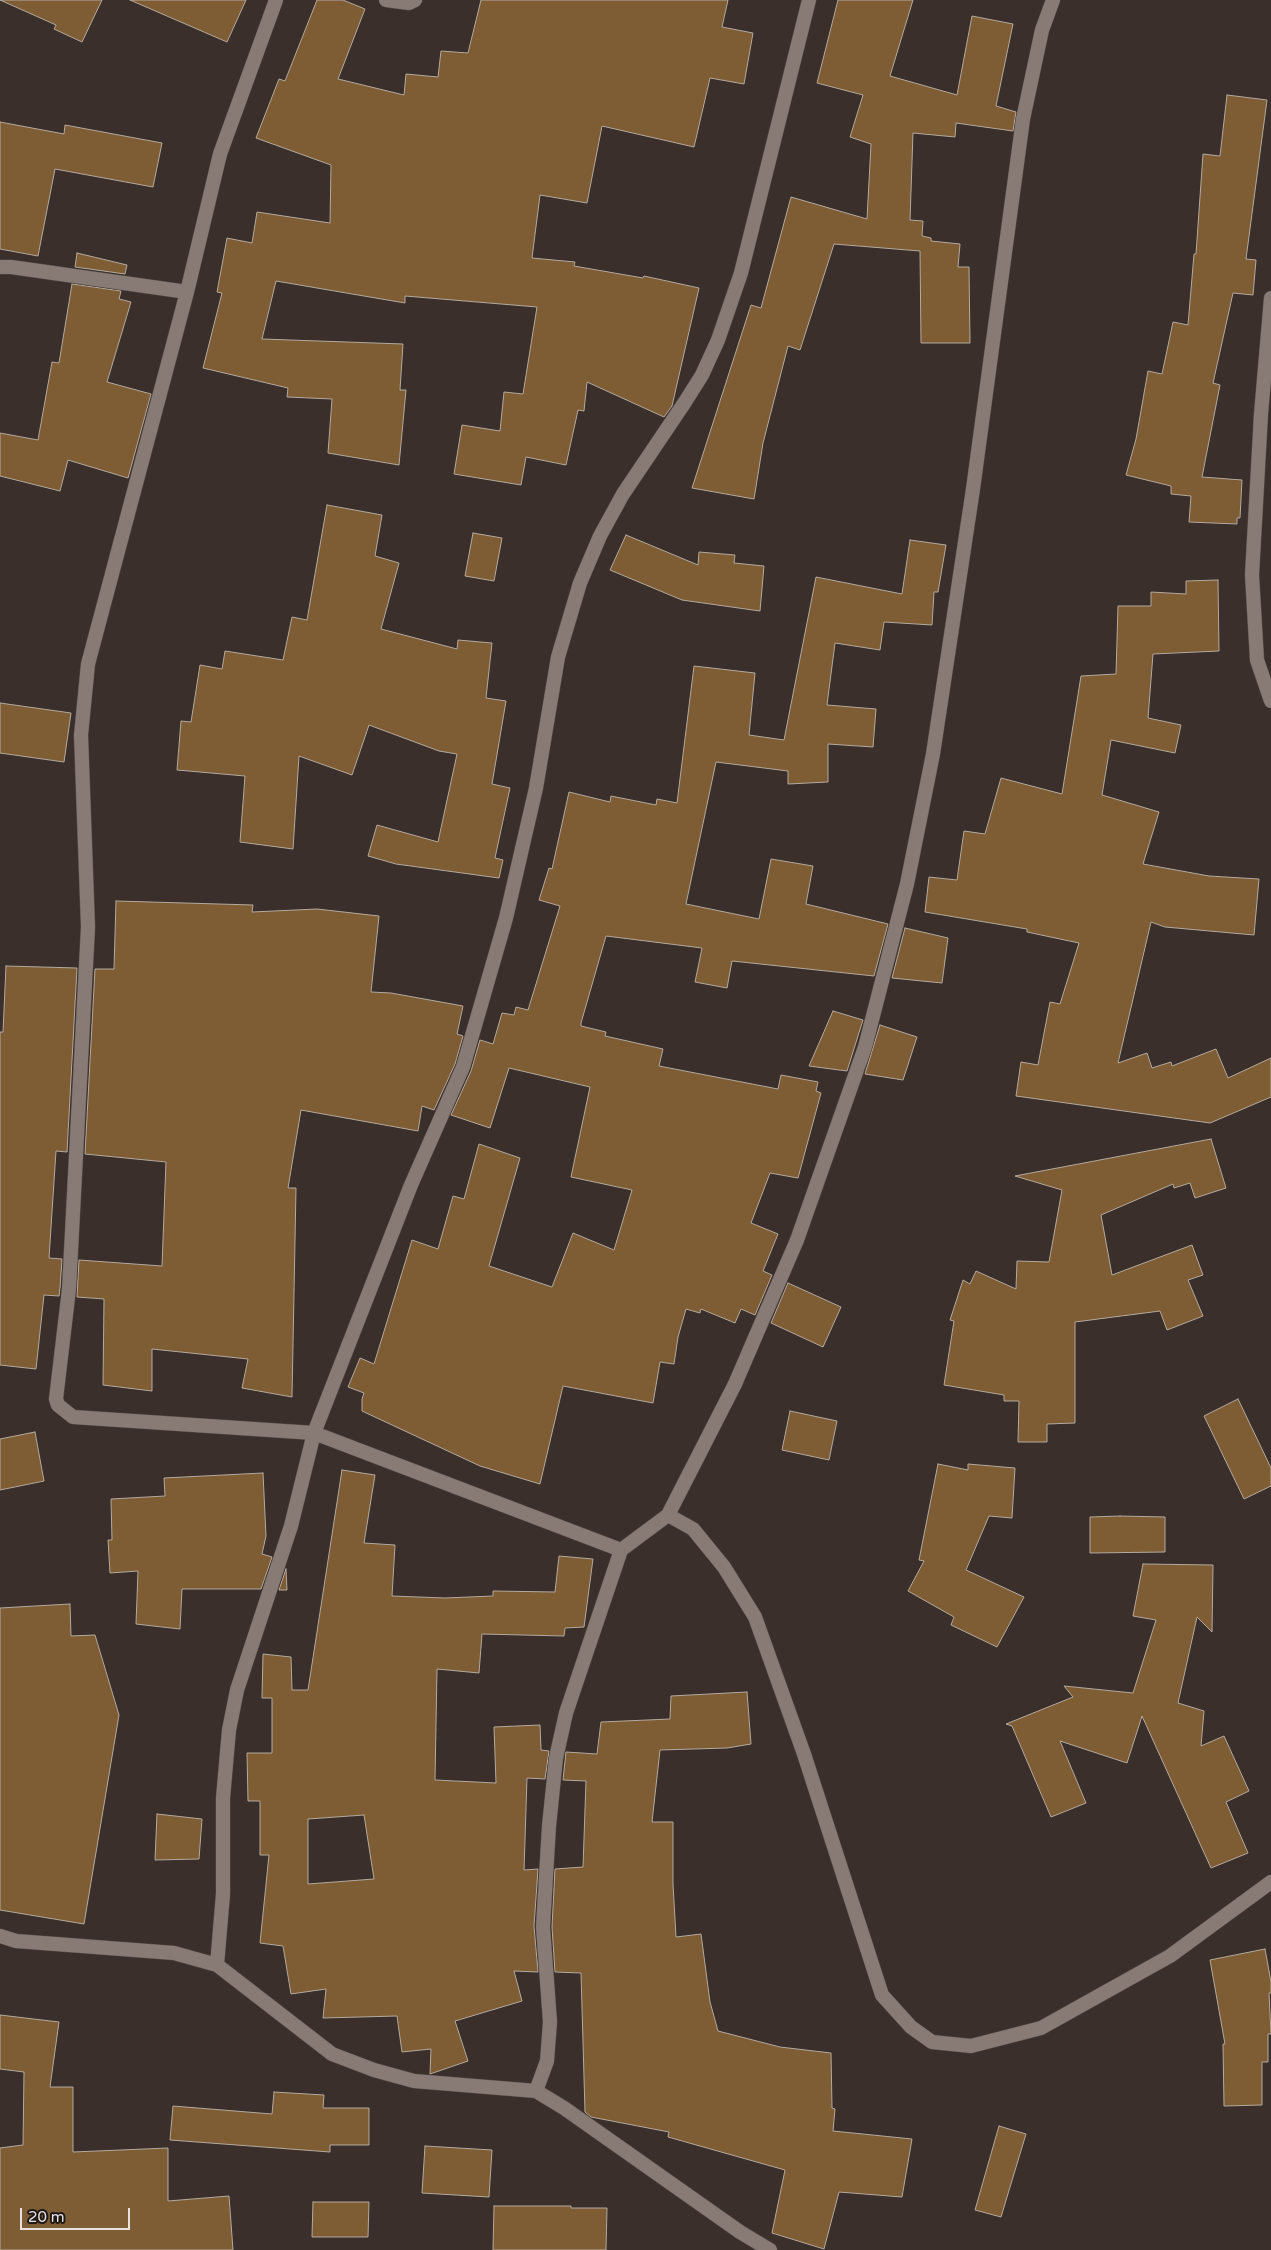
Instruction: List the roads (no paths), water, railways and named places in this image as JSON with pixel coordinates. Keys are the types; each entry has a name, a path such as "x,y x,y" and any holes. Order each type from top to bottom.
{"street":[{"path":"276,0 220,154 187,292 88,664 81,735 88,927 69,1289 56,1398 58,1405 73,1417 314,1433 621,1550"},
{"path":"386,0 409,3 415,0"},
{"path":"536,2090 547,2061 550,2022 543,1927 549,1826 556,1758 566,1713 621,1550 668,1515 736,1384 798,1240 865,1047 907,884 933,754 973,488 1023,118 1042,30 1053,0"},
{"path":"217,1965 223,1894 222,1798 229,1730 237,1690 291,1526 314,1433 411,1185 463,1067 506,918 536,788 558,657 580,583 600,536 623,494 685,402 718,340 741,273 758,210 804,4"},
{"path":"0,267 187,292"},
{"path":"1271,298 1261,414 1252,575 1257,660 1271,700"},
{"path":"668,1515 693,1529 724,1567 755,1617 804,1754 882,1995 911,2027 932,2042 971,2046 1041,2028 1170,1956 1271,1882"},
{"path":"0,1936 16,1941 174,1953 217,1965 332,2054 374,2070 414,2080 536,2090 740,2232 770,2250"}]}
